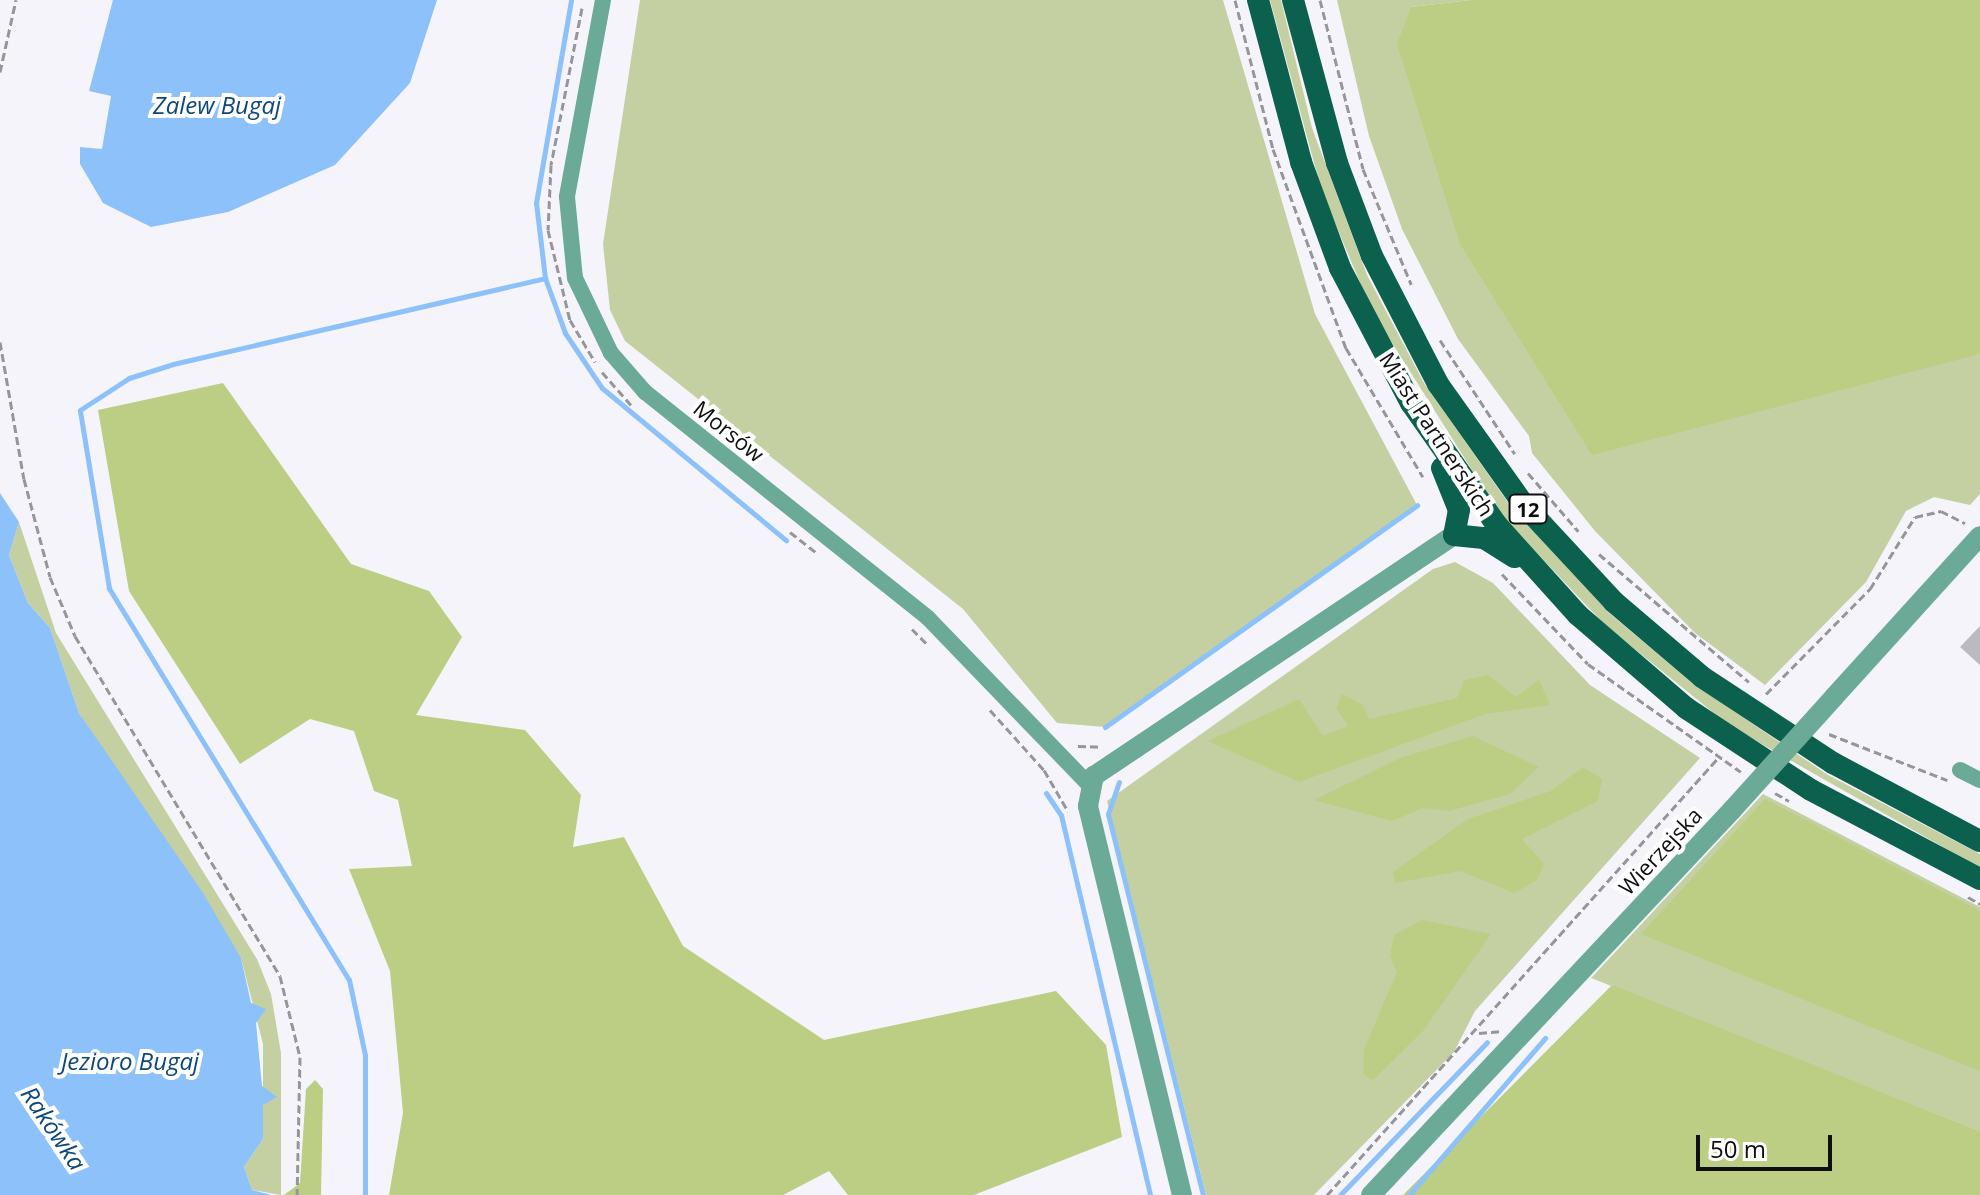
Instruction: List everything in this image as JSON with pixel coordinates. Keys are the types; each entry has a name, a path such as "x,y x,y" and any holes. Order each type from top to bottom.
{"main road":[{"name":"Miast Partnerskich","path":"1258,0 1326,233 1370,331 1433,437 1532,567 1629,662 1722,734 1980,879"},
{"name":"Miast Partnerskich","path":"1293,0 1337,163 1372,256 1438,384 1524,505 1614,602 1714,686 1833,763 1980,841"},
{"path":"1433,437 1459,510 1454,535 1484,538 1532,567"}],"street":[{"name":"Morsów","path":"603,0 567,197 575,278 611,353 645,392 928,618 1090,786"},
{"name":"Wierzejska","path":"1371,1195 1732,810 1976,532"},
{"path":"1183,1189 1088,806 1090,786 1101,769 1454,535"},
{"path":"1960,770 1980,780"}],"path":[{"path":"0,72 16,0"},
{"path":"584,0 551,165 552,268 577,336 637,409"},
{"path":"1320,0 1363,169 1416,294"},
{"path":"1437,336 1523,468 1583,537"},
{"path":"0,342 24,479 50,577 75,636 280,976 300,1057 297,1195"},
{"path":"1766,694 1870,589 1915,517 1941,511 1976,532"},
{"path":"787,529 820,556"},
{"path":"1593,548 1778,702"},
{"path":"1327,1195 1479,1033 1718,758 1588,664 1496,568"},
{"path":"907,625 930,647"},
{"path":"984,703 1044,770 1071,819"},
{"path":"1817,726 1884,761 1947,781 1960,770"},
{"path":"1479,1033 1508,1030"}],"green space":[{"path":"640,0 1223,0 1315,314 1417,505 1105,727 1057,723 963,609 625,341 610,310 603,244"},
{"path":"1270,0 1281,0 1312,128 1367,275 1424,383 1509,504 1609,613 1691,682 1828,775 1980,854 1980,868 1730,726 1605,625 1499,513 1372,311 1322,192"},
{"path":"1337,0 1471,0 1411,7 1938,362 1980,354 1980,494 1970,505 1934,497 1906,511 1866,582 1765,685 1695,633 1595,531 1532,453 1529,436 1458,339 1402,229 1369,136"},
{"path":"1471,0 1980,0 1980,354 1592,455 1460,244 1397,44 1411,7"},
{"path":"223,383 351,564 429,591 462,637 416,715 525,730 581,795 573,847 624,837 683,946 824,1040 1056,991 1106,1045 1122,1137 974,1195 848,1195 829,1171 783,1195 389,1195 403,1113 390,971 349,869 412,866 398,800 374,791 354,731 310,719 240,764 129,591 98,410"},
{"path":"19,522 56,633 257,959 271,994 281,1053 281,1195 252,1190 244,1167 263,1139 263,1044 241,958 79,713 50,628 28,603 9,555"},
{"path":"1455,562 1493,583 1590,685 1700,758 1475,1011 1454,1052 1314,1195 1206,1195 1107,801 1433,569"},
{"path":"1488,675 1516,697 1539,680 1550,705 1485,714 1299,782 1208,741 1299,699 1323,736 1348,726 1336,708 1342,694 1363,705 1369,719 1457,698 1464,680"},
{"path":"1473,736 1539,767 1510,794 1449,811 1423,808 1392,821 1314,800 1400,758"},
{"path":"1583,767 1602,779 1598,801 1522,839 1544,864 1537,880 1514,893 1461,871 1395,883 1393,872 1468,819 1551,791"},
{"path":"1763,794 1980,907 1980,1131 1591,978"},
{"path":"1765,799 1980,911 1980,1071 1641,934"},
{"path":"1422,920 1491,934 1423,1031 1373,1080 1363,1074 1364,1049 1397,972 1390,956 1394,935"},
{"path":"1612,985 1980,1131 1980,1195 1403,1195"},
{"path":"315,1080 323,1089 321,1195 284,1195 300,1183 306,1089"}],"water":[{"name":"Zalew Bugaj","path":"113,0 437,0 410,83 335,165 228,212 151,227 103,203 80,164 80,147 102,149 111,96 89,91"},
{"name":"Jezioro Bugaj","path":"0,493 19,522 9,555 28,603 50,628 79,713 203,893 241,958 251,1003 266,1009 256,1023 262,1086 277,1097 263,1105 263,1139 244,1167 252,1190 272,1195 0,1195"}],"building":[{"path":"1980,626 1980,665 1960,647"}],"waterway":[{"path":"365,1195 365,1055 349,980 109,588 80,410 129,378 173,364 545,278 536,203 571,0"},
{"path":"545,278 565,333 602,388 786,540"},
{"path":"1105,727 1417,505"},
{"path":"1119,782 1108,814 1203,1195"},
{"path":"1046,793 1061,815 1150,1195"},
{"path":"1409,1195 1545,1038"},
{"path":"1340,1195 1487,1042"}],"water label":[{"name":"Rakówka","path":"54,1128"}]}
